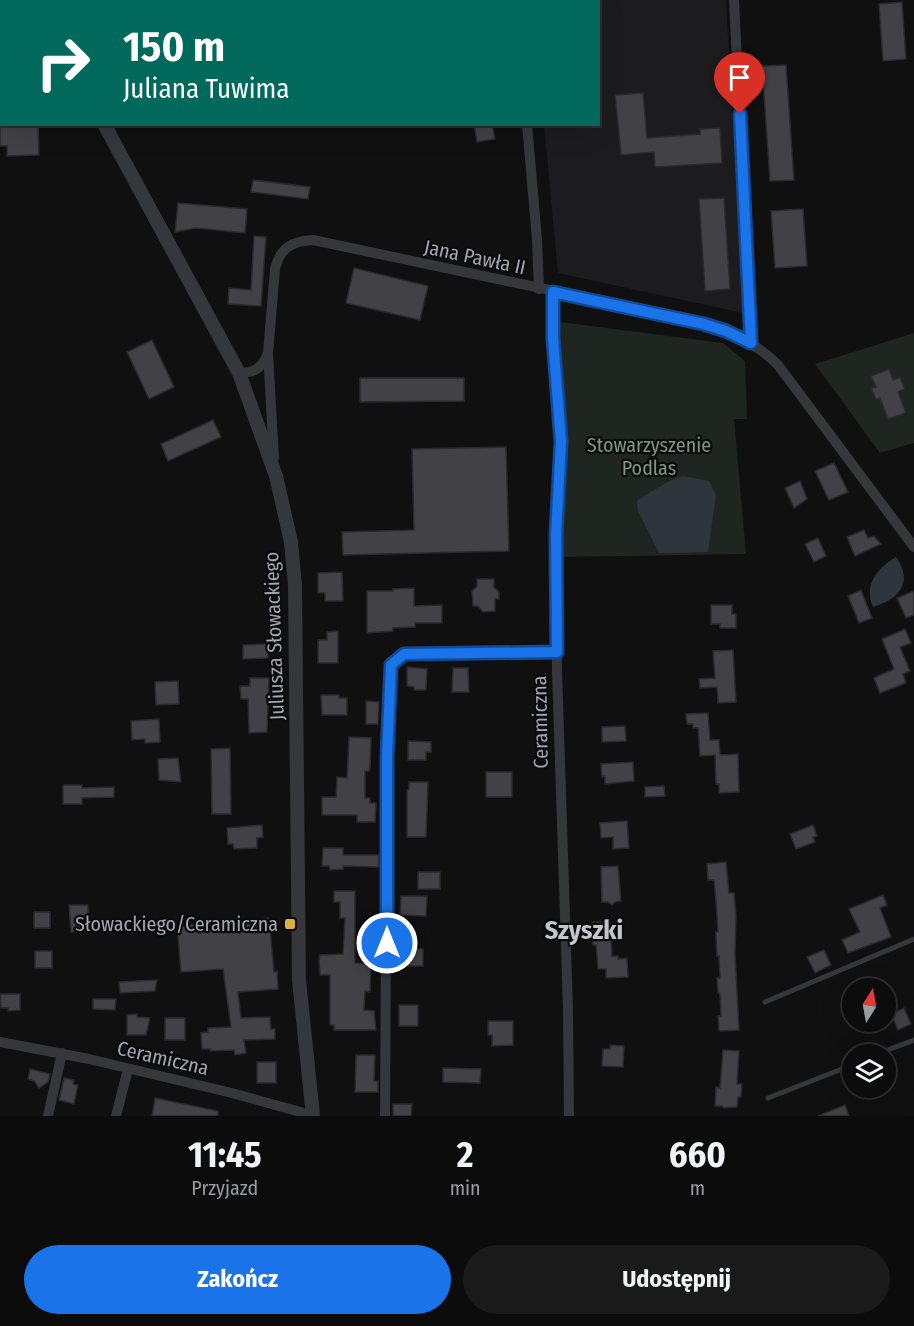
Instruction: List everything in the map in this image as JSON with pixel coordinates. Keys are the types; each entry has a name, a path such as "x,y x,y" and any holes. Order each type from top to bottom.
{"street":[{"path":"734,0 751,343"},
{"name":"Juliusza Słowackiego","path":"105,126 239,373 276,476 291,542 294,576 300,980 314,1116"},
{"path":"527,126 537,240 538,289"},
{"name":"Jana Pawła II","path":"276,476 271,433 268,353 272,292 277,259 285,248 303,241 319,241 704,324 751,343 778,365 914,547"},
{"name":"Ceramiczna","path":"553,292 553,338 561,442 556,534 557,652 569,1116"},
{"path":"239,373 257,370 264,363 268,353"},
{"path":"386,1116 387,756 391,665 404,654 557,652"},
{"name":"Ceramiczna","path":"0,1042 62,1053 239,1095 314,1116"},
{"path":"48,1116 62,1053"},
{"path":"116,1116 128,1069"}],"lane":[{"path":"765,1002 914,939"},
{"path":"896,1047 914,1040"},
{"path":"768,1098 842,1069"}],"shaded area":[{"path":"600,0 726,0 743,313 558,273 544,126 600,126"},
{"path":"683,476 709,481 716,495 708,552 659,553 638,511 637,501"},
{"path":"896,557 904,575 901,589 890,599 873,607 870,599 871,584 883,566"}],"green space":[{"name":"Stowarzyszenie Podlas","path":"560,322 723,343 745,361 747,419 734,419 746,554 562,557"},
{"path":"914,333 914,443 880,453 815,364"}],"building":[{"path":"902,2 906,59 883,61 879,4"},
{"path":"786,65 794,180 770,181 762,66"},
{"path":"643,93 647,138 700,134 700,129 720,128 722,163 655,167 654,152 621,155 615,95"},
{"path":"0,126 38,126 39,155 7,156 7,146 0,146"},
{"path":"474,126 492,126 495,139 477,142"},
{"path":"253,180 310,187 308,199 251,192"},
{"path":"724,198 730,289 705,291 699,199"},
{"path":"178,203 247,209 245,233 196,228 175,232"},
{"path":"803,209 807,266 775,268 771,211"},
{"path":"254,236 266,237 261,306 228,304 229,288 251,290"},
{"path":"354,268 428,286 420,320 346,303"},
{"path":"152,340 174,387 149,399 127,352"},
{"path":"889,369 893,380 900,377 905,389 898,392 906,413 888,419 880,398 876,400 871,388 876,387 871,376"},
{"path":"360,378 464,378 464,401 360,402"},
{"path":"213,420 221,437 168,461 161,444"},
{"path":"506,447 509,551 343,555 342,532 414,530 412,449"},
{"path":"834,463 848,492 829,500 815,471"},
{"path":"800,481 807,499 794,508 785,488"},
{"path":"864,530 868,538 874,536 881,544 855,556 847,537"},
{"path":"818,538 826,556 814,562 805,544"},
{"path":"342,572 343,601 325,601 325,593 318,593 318,573"},
{"path":"477,579 494,579 494,587 499,592 499,599 495,599 495,611 483,612 478,606 473,606 472,591 477,586"},
{"path":"414,588 414,606 442,605 442,623 415,623 415,627 367,633 367,591"},
{"path":"861,590 872,618 859,623 848,596"},
{"path":"914,591 914,615 906,618 897,598"},
{"path":"711,605 732,605 732,614 736,614 736,628 720,628 720,624 711,624"},
{"path":"905,629 911,643 900,647 910,671 903,674 906,683 880,693 874,678 894,669 882,639"},
{"path":"338,631 338,663 318,663 318,640 327,640 327,632"},
{"path":"268,644 268,658 243,659 243,645"},
{"path":"733,650 736,702 718,703 717,687 700,688 699,679 715,678 713,651"},
{"path":"407,667 427,669 426,690 414,690 414,687 407,686"},
{"path":"453,668 468,668 469,692 452,692"},
{"path":"250,678 269,678 267,732 249,733 248,699 241,699 240,686 250,686"},
{"path":"178,681 179,704 156,705 155,682"},
{"path":"321,695 339,695 339,698 347,698 347,715 322,715"},
{"path":"366,701 379,702 378,724 366,724"},
{"path":"708,713 710,740 719,740 720,755 738,754 739,792 719,793 719,784 716,784 715,755 700,756 698,728 693,728 693,724 687,724 686,714"},
{"path":"159,719 160,742 145,743 145,739 132,740 131,721"},
{"path":"625,726 626,741 602,742 602,727"},
{"path":"349,737 371,738 370,768 369,771 365,771 365,798 370,798 370,803 376,803 375,822 357,822 357,815 322,815 322,797 336,797 337,777 347,778"},
{"path":"408,741 431,742 431,752 426,752 426,760 408,760"},
{"path":"230,748 231,814 212,814 211,749"},
{"path":"178,758 181,782 159,780 158,759"},
{"path":"633,762 634,781 605,784 601,764"},
{"path":"486,772 512,772 512,797 486,797"},
{"path":"409,782 428,782 426,837 407,837"},
{"path":"63,785 82,785 82,788 114,787 114,797 82,798 82,804 63,804"},
{"path":"664,786 665,796 645,797 645,787"},
{"path":"627,821 629,848 613,849 613,837 601,838 600,823"},
{"path":"262,825 263,837 257,838 257,848 234,849 233,844 228,844 227,828"},
{"path":"813,825 817,836 813,837 815,842 796,849 790,834"},
{"path":"323,848 343,848 343,855 379,855 379,867 343,866 343,869 330,870 329,866 322,866"},
{"path":"726,862 729,893 734,893 736,916 735,954 739,1030 719,1031 718,1016 721,1016 717,978 720,978 716,939 716,932 718,932 716,901 714,880 708,880 707,864"},
{"path":"618,866 621,901 612,905 602,902 601,867"},
{"path":"418,872 440,872 440,889 418,889"},
{"path":"334,891 355,891 355,963 371,963 370,992 365,991 364,1010 374,1011 376,1030 334,1030 334,1025 330,1025 330,975 320,975 319,961 320,955 343,954 345,918 340,918 340,902 334,902"},
{"path":"883,895 887,905 880,908 891,937 848,953 842,940 860,932 849,909"},
{"path":"401,896 427,896 426,916 400,915"},
{"path":"69,905 88,905 89,931 71,932"},
{"path":"34,912 50,912 50,928 34,928"},
{"path":"269,918 274,972 277,971 278,989 238,992 241,1018 270,1017 271,1029 275,1029 275,1039 244,1040 246,1053 235,1055 234,1050 202,1049 201,1033 208,1032 208,1028 231,1027 223,969 181,972 177,926"},
{"path":"592,922 611,922 611,930 616,933 611,937 612,956 618,956 618,959 627,958 628,977 606,978 606,969 598,969 596,945 593,945"},
{"path":"404,948 423,949 423,966 404,966"},
{"path":"824,950 831,965 815,973 807,957"},
{"path":"35,951 52,951 52,968 35,968"},
{"path":"157,980 155,991 120,993 119,982"},
{"path":"0,994 20,994 20,1010 8,1011 8,1008 1,1008"},
{"path":"93,999 116,999 115,1010 93,1009"},
{"path":"399,1005 418,1005 418,1026 399,1026"},
{"path":"904,1008 911,1024 898,1030 896,1012"},
{"path":"137,1014 137,1017 150,1018 146,1035 127,1035 127,1015"},
{"path":"165,1018 185,1018 185,1040 165,1040"},
{"path":"488,1021 513,1021 513,1045 492,1046 492,1035 488,1035"},
{"path":"610,1045 624,1046 623,1067 602,1066 603,1049 610,1049"},
{"path":"723,1050 739,1051 737,1084 742,1084 737,1107 715,1106 716,1087 720,1088"},
{"path":"356,1055 375,1055 374,1081 378,1081 378,1092 355,1092"},
{"path":"257,1062 276,1062 276,1083 257,1083"},
{"path":"443,1068 481,1069 480,1083 443,1082"},
{"path":"30,1069 50,1074 48,1082 39,1088 34,1081 28,1079"},
{"path":"64,1078 74,1080 73,1084 78,1085 74,1104 59,1100"},
{"path":"155,1098 218,1111 218,1116 152,1116"},
{"path":"393,1104 412,1104 411,1116 393,1116"},
{"path":"845,1105 849,1116 818,1116"}],"place":[{"name":"Słowackiego/Ceramiczna","path":"290,924"}],"district":[{"name":"Szyszki","path":"584,930"}],"route":[{"path":"387,943 387,756 391,665 404,654 557,652 556,534 561,442 553,338 553,292 673,316 726,331 751,343 740,114"}]}
